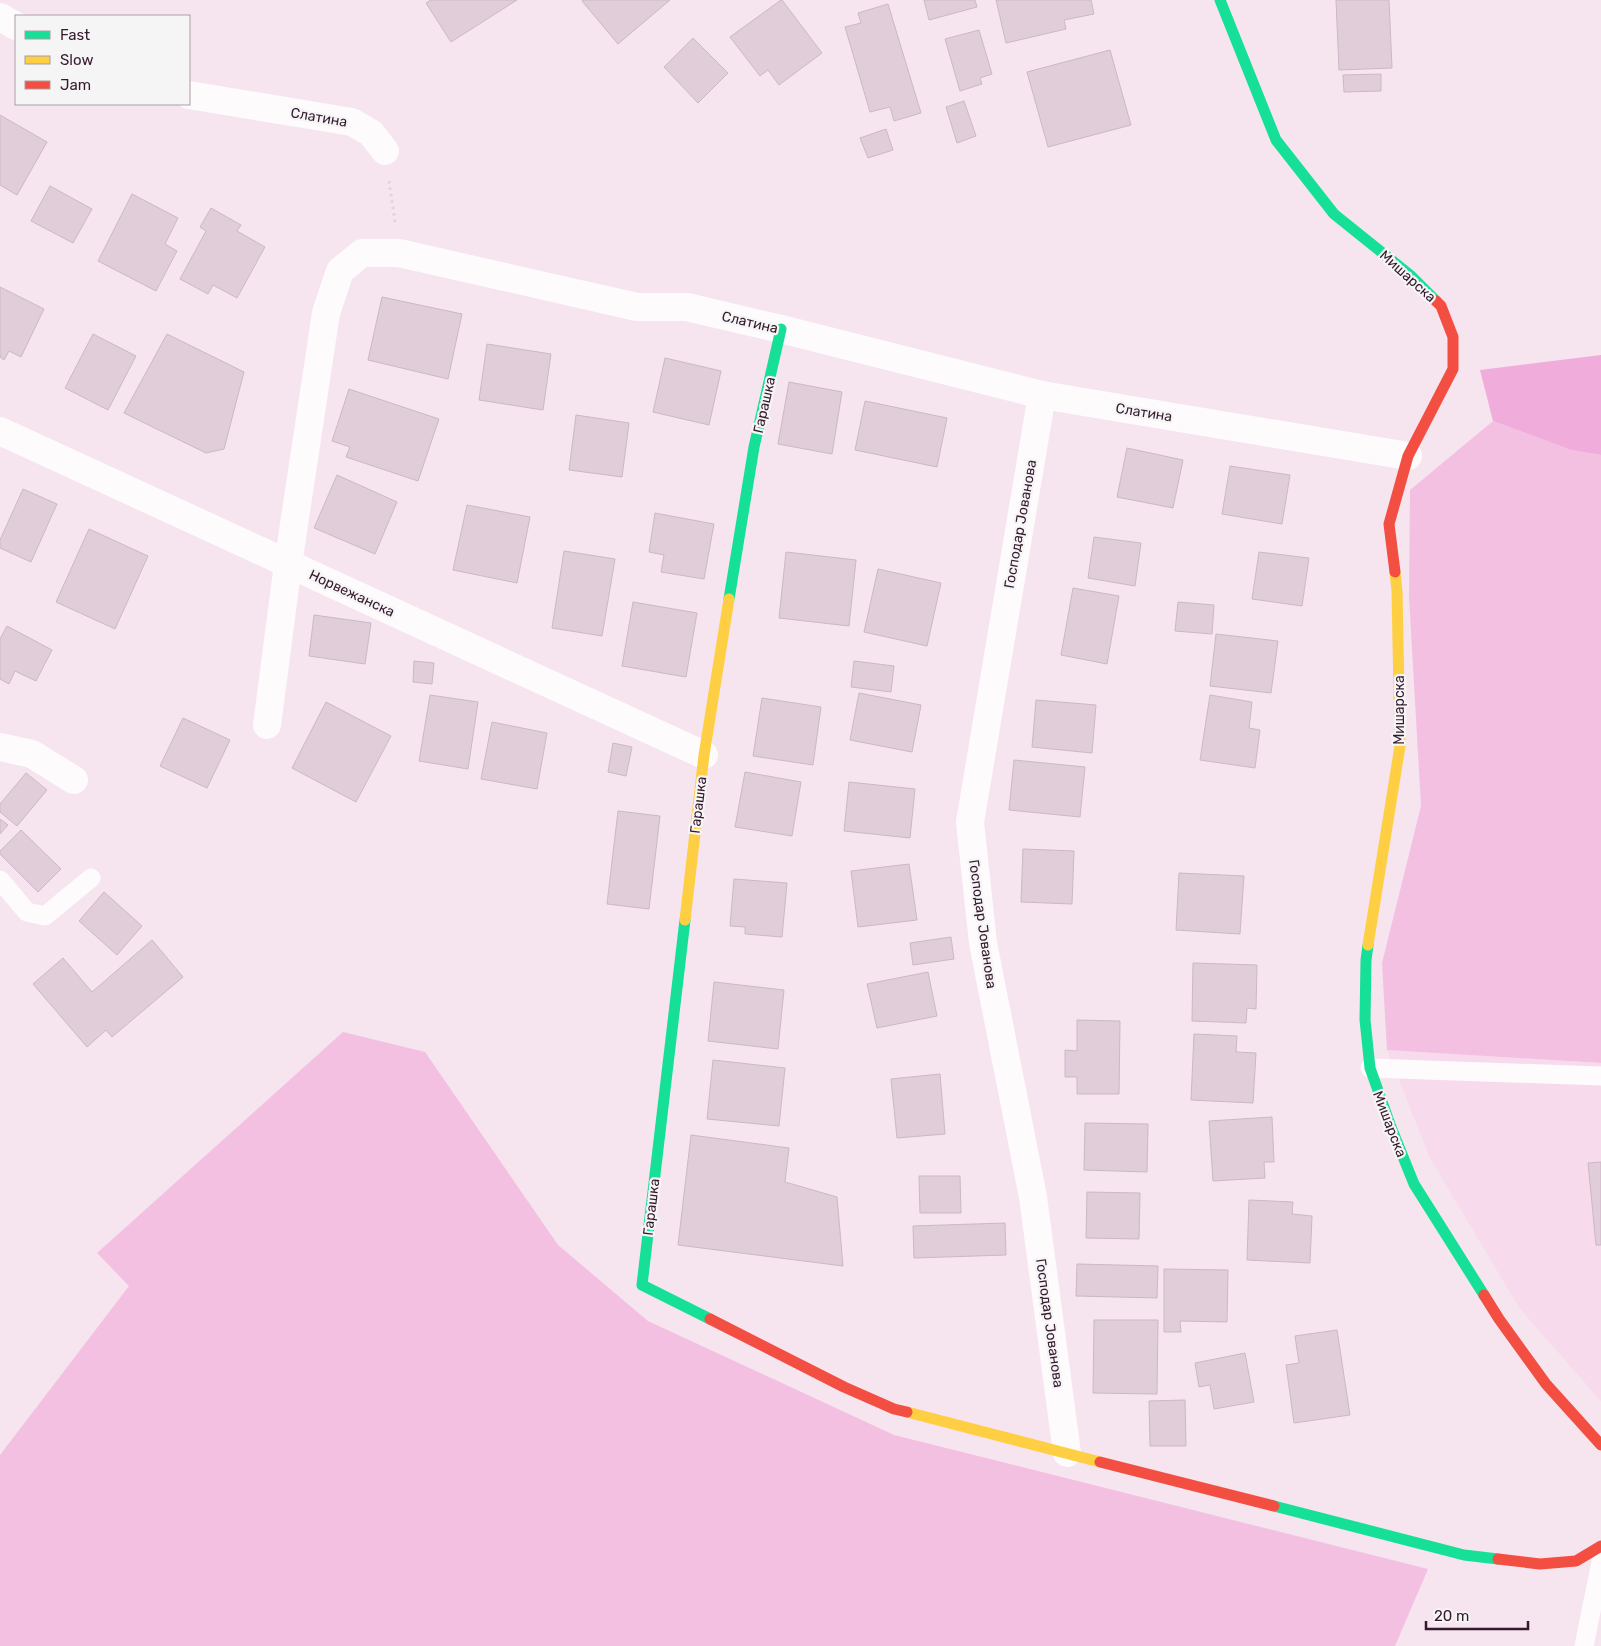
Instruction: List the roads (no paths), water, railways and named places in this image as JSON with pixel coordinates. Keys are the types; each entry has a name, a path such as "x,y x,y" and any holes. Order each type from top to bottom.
{"street":[{"name":"Мишарска","path":"1220,0 1276,140 1334,214 1410,275 1441,306 1453,337 1453,369 1408,456 1389,524 1397,590 1400,746 1366,960 1365,1020 1370,1068 1414,1184 1499,1319 1546,1384 1601,1445"},
{"path":"0,17 15,25"},
{"name":"Слатина","path":"190,95 352,122 371,133 385,151"},
{"name":"Слатина","path":"267,725 288,564 326,313 340,271 362,253 399,254 637,307 688,307 1042,395 1408,456"},
{"name":"Гарашка","path":"781,329 754,447 704,755 642,1285 844,1387 894,1409 1067,1454"},
{"name":"Господар Јованова","path":"1042,395 970,822 982,943 1032,1196 1067,1454"},
{"name":"Норвежанска","path":"0,431 704,755"},
{"path":"0,746 32,754 74,780"},
{"path":"1067,1454 1464,1556 1540,1564 1576,1561 1601,1546"}],"lane":[{"path":"0,880 27,912 45,916 91,878"},
{"path":"1370,1068 1601,1076"},
{"path":"1584,1646 1601,1562"}]}
